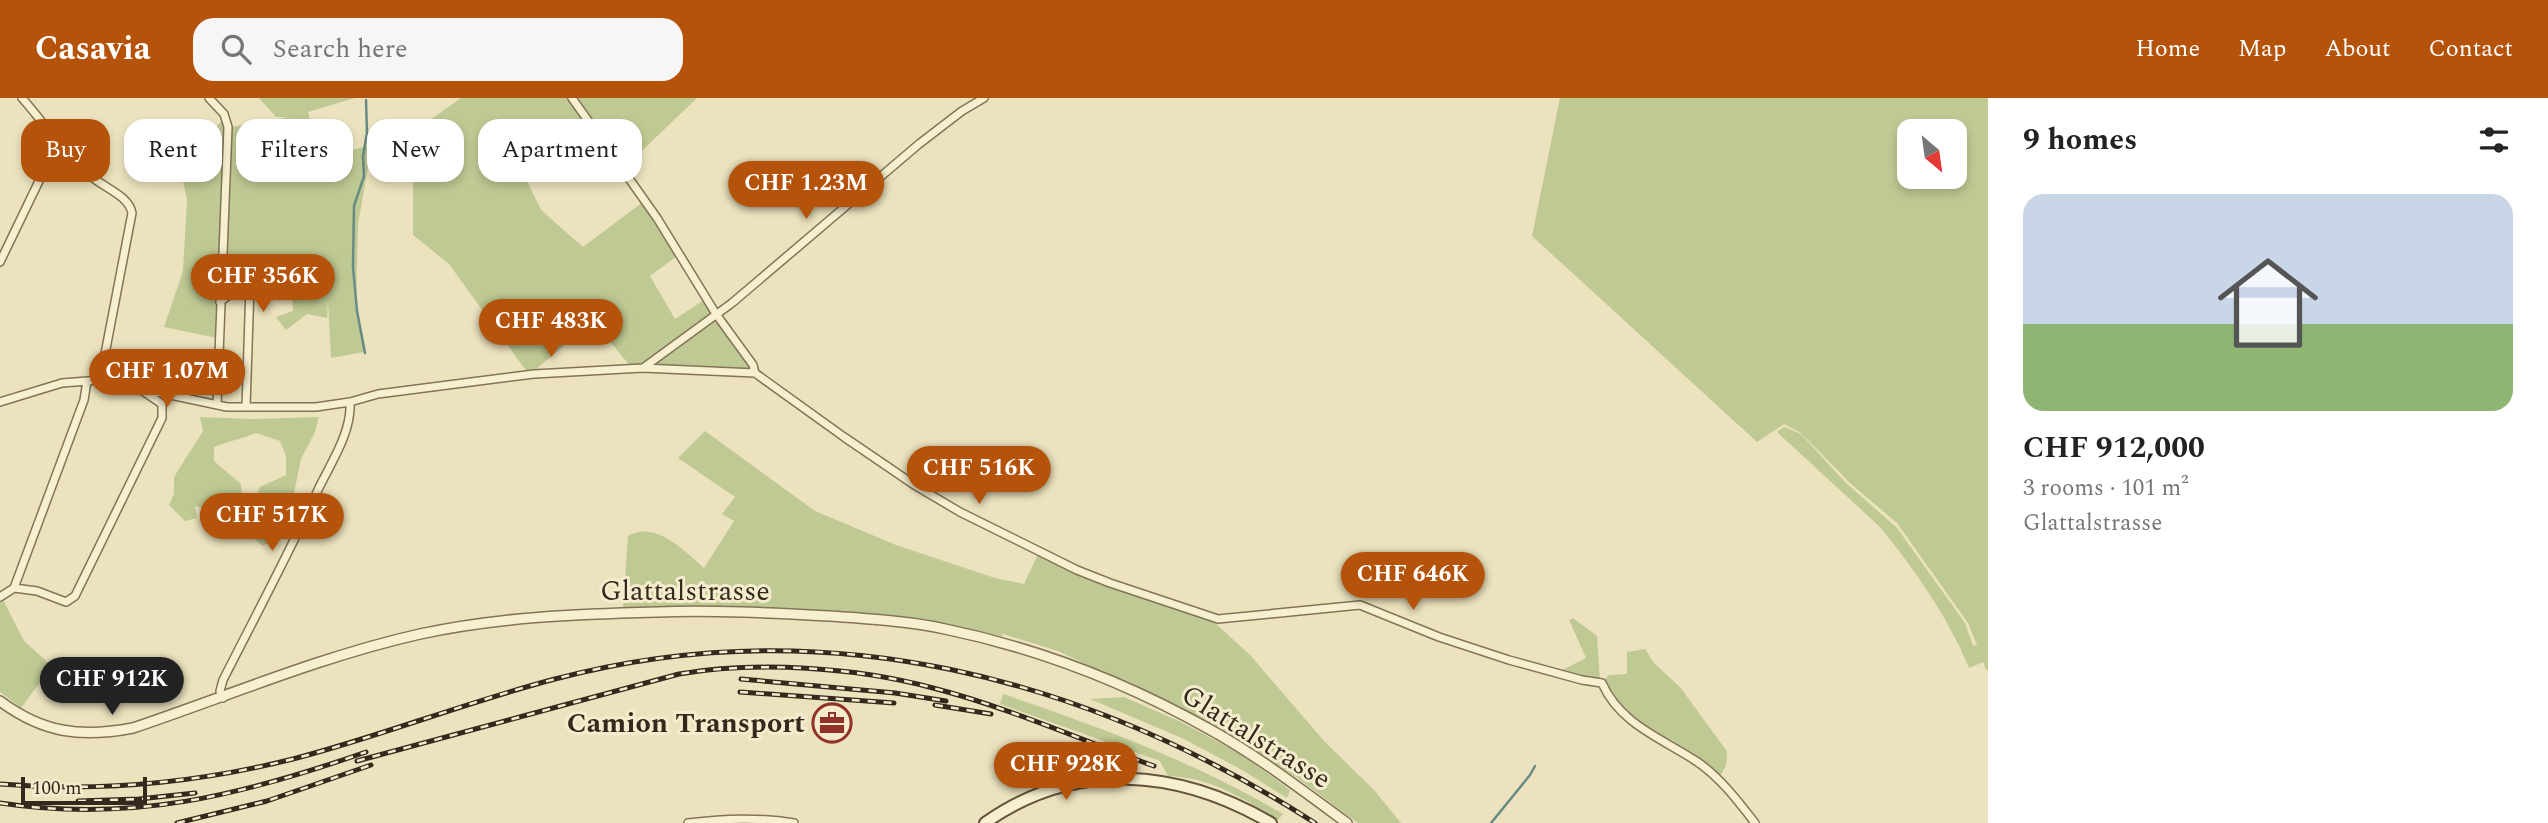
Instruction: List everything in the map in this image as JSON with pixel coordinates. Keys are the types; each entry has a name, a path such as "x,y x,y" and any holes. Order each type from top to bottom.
{"main road":[{"path":"985,823 1011,807 1056,789 1086,781 1122,778 1158,780 1191,787 1232,802 1271,823"}],"street":[{"path":"22,98 39,119"},
{"path":"209,98 224,114 228,132 217,405"},
{"path":"572,98 657,218 716,314 753,365 755,373"},
{"path":"643,368 716,314 919,144 984,98"},
{"path":"0,262 39,182"},
{"path":"98,182 127,201 132,213 100,380"},
{"path":"220,302 239,287 250,286 246,407"},
{"path":"0,402 53,386 100,380 217,405 316,407 378,394 522,376 643,368 755,373 916,486 960,512 1077,570 1218,619 1360,605 1439,637 1508,660 1602,683 1608,697 1625,716 1698,762 1721,783 1755,823"},
{"path":"0,597 14,588 84,400 88,381"},
{"path":"14,588 37,591 66,602 75,596 162,418 162,404 141,390"},
{"path":"223,698 220,691 223,680 293,544 342,438 351,417 350,402"},
{"name":"Glattalstrasse","path":"0,701 16,713 37,723 60,731 87,734 133,729 360,649 424,633 473,625 540,617 696,611 875,619 942,628 1006,643 1052,658 1139,694 1179,712 1249,752 1347,823"},
{"path":"688,823 734,818 772,819 794,823"}],"green space":[{"path":"259,98 355,98 308,112 310,119 276,117"},
{"path":"461,98 569,98 584,119 478,119 478,182 527,182 541,210 583,247 643,202 677,256 650,276 675,319 704,300 753,371 631,367 593,321 534,371 527,372 449,264 413,235 413,182 464,182 464,119 431,119"},
{"path":"576,98 697,98 642,151 642,119 591,119"},
{"path":"1560,98 1988,98 1988,669 1986,670 1983,662 1969,668 1930,594 1880,527 1777,432 1784,427 1801,434 1845,482 1897,528 1965,623 1973,646 1977,645 1968,623 1897,523 1850,483 1801,433 1784,424 1757,442 1532,236"},
{"path":"224,119 231,127 236,126 236,182 353,182 353,150 367,146 367,173 358,224 356,306 364,352 331,358 328,301 327,318 307,314 286,330 276,317 293,311 291,276 244,274 220,265 217,338 164,327 183,271 187,199 183,182 222,182 222,121"},
{"path":"200,417 319,417 315,432 301,459 294,493 278,516 274,538 263,546 249,535 232,515 256,498 260,487 286,475 286,456 280,441 256,433 214,447 214,461 241,484 242,496 235,505 206,509 195,506 197,518 185,521 169,505 174,494 174,477 203,431"},
{"path":"705,431 815,511 896,545 995,578 1024,584 1039,552 1212,620 1250,655 1324,741 1374,790 1401,823 1358,823 1296,777 1187,712 1058,651 1003,634 1002,637 908,620 814,611 623,608 628,536 638,532 659,535 679,546 704,568 734,521 722,514 735,497 678,458"},
{"path":"3,600 24,641 52,666 21,708 0,692 0,601"},
{"path":"1573,618 1597,636 1600,682 1558,672 1586,658 1569,620"},
{"path":"1645,649 1654,663 1680,687 1726,750 1726,765 1719,778 1626,715 1610,696 1604,680 1609,675 1627,674 1627,652"},
{"path":"1003,694 1075,719 1181,762 1283,814 1278,820 1238,796 1213,785 1199,780 1168,776 1160,761 1000,704"},
{"path":"1124,697 1181,722 1241,754 1290,790 1287,798 1184,739 1090,699"}],"waterway":[{"path":"365,353 357,311 353,267 354,206 364,176 366,100"},
{"path":"1491,823 1535,766"}],"railway":[{"path":"0,784 110,786 220,774 326,750 555,679 655,659 755,651 853,655 950,669 1045,694 1137,729 1228,772 1315,823"},
{"path":"357,761 679,674 773,667 872,675 933,688 1016,714 1154,766"},
{"path":"741,679 895,693 946,701"},
{"path":"740,692 894,703"},
{"path":"935,705 991,714"},
{"path":"0,803 96,810 186,801 275,781 366,752"},
{"path":"177,823 267,801 371,765"},
{"path":"78,801 139,799 195,793"}],"place":[{"name":"Camion Transport","path":"832,723"}]}
